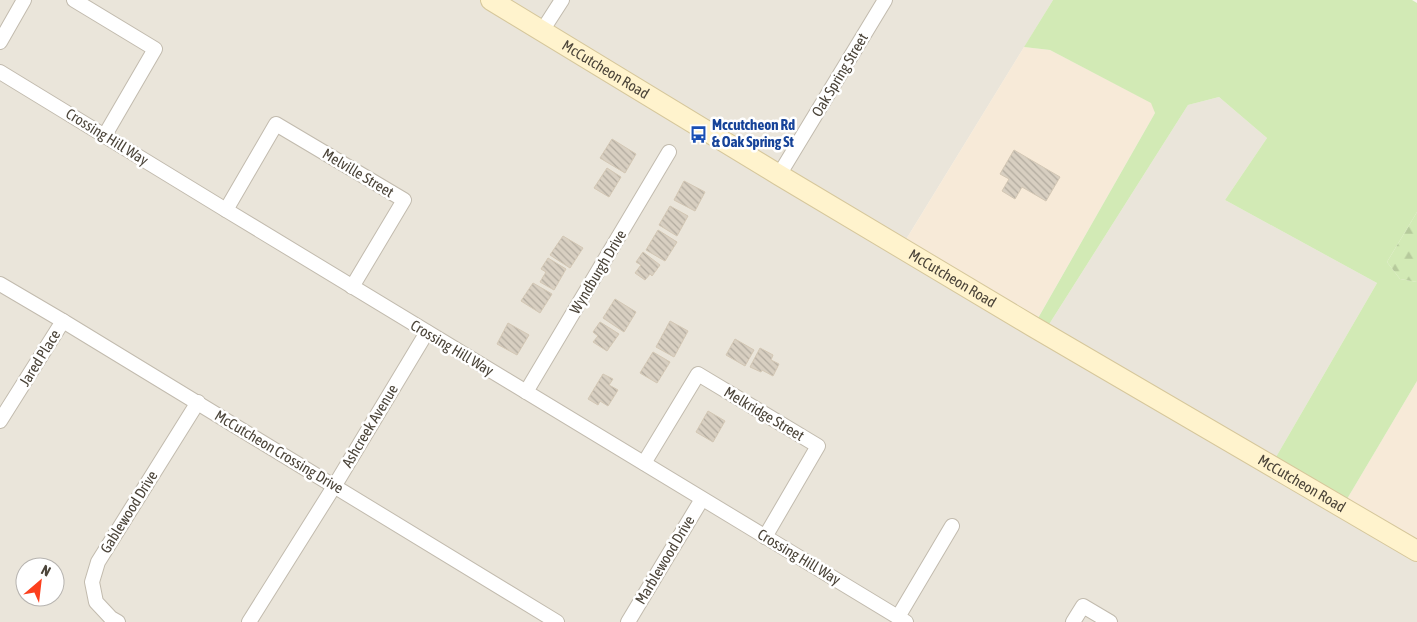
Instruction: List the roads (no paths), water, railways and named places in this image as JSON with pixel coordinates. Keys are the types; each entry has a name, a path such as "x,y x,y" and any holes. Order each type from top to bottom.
{"main road":[{"name":"McCutcheon Road","path":"490,0 1032,326 1417,551"}],"street":[{"path":"0,42 24,0"},
{"path":"74,0 155,50 105,135"},
{"path":"542,31 562,0"},
{"name":"Oak Spring Street","path":"779,175 885,0"},
{"name":"Crossing Hill Way","path":"0,72 902,620"},
{"name":"Melville Street","path":"226,210 276,124 404,200 352,287"},
{"name":"Wyndburgh Drive","path":"526,392 669,152"},
{"name":"McCutcheon Crossing Drive","path":"0,284 198,402 557,622"},
{"name":"Jared Place","path":"0,422 63,321"},
{"name":"Ashcreek Avenue","path":"252,621 427,332"},
{"name":"Melkridge Street","path":"644,463 698,374 818,446 765,537"},
{"name":"Gablewood Drive","path":"118,622 111,618 96,602 92,582 98,562 198,402"},
{"name":"Marblewood Drive","path":"628,622 702,499"},
{"path":"902,620 952,526"},
{"path":"1073,622 1083,606 1110,622"}],"place":[{"name":"Mccutcheon Rd & Oak Spring St","path":"698,134"}]}
